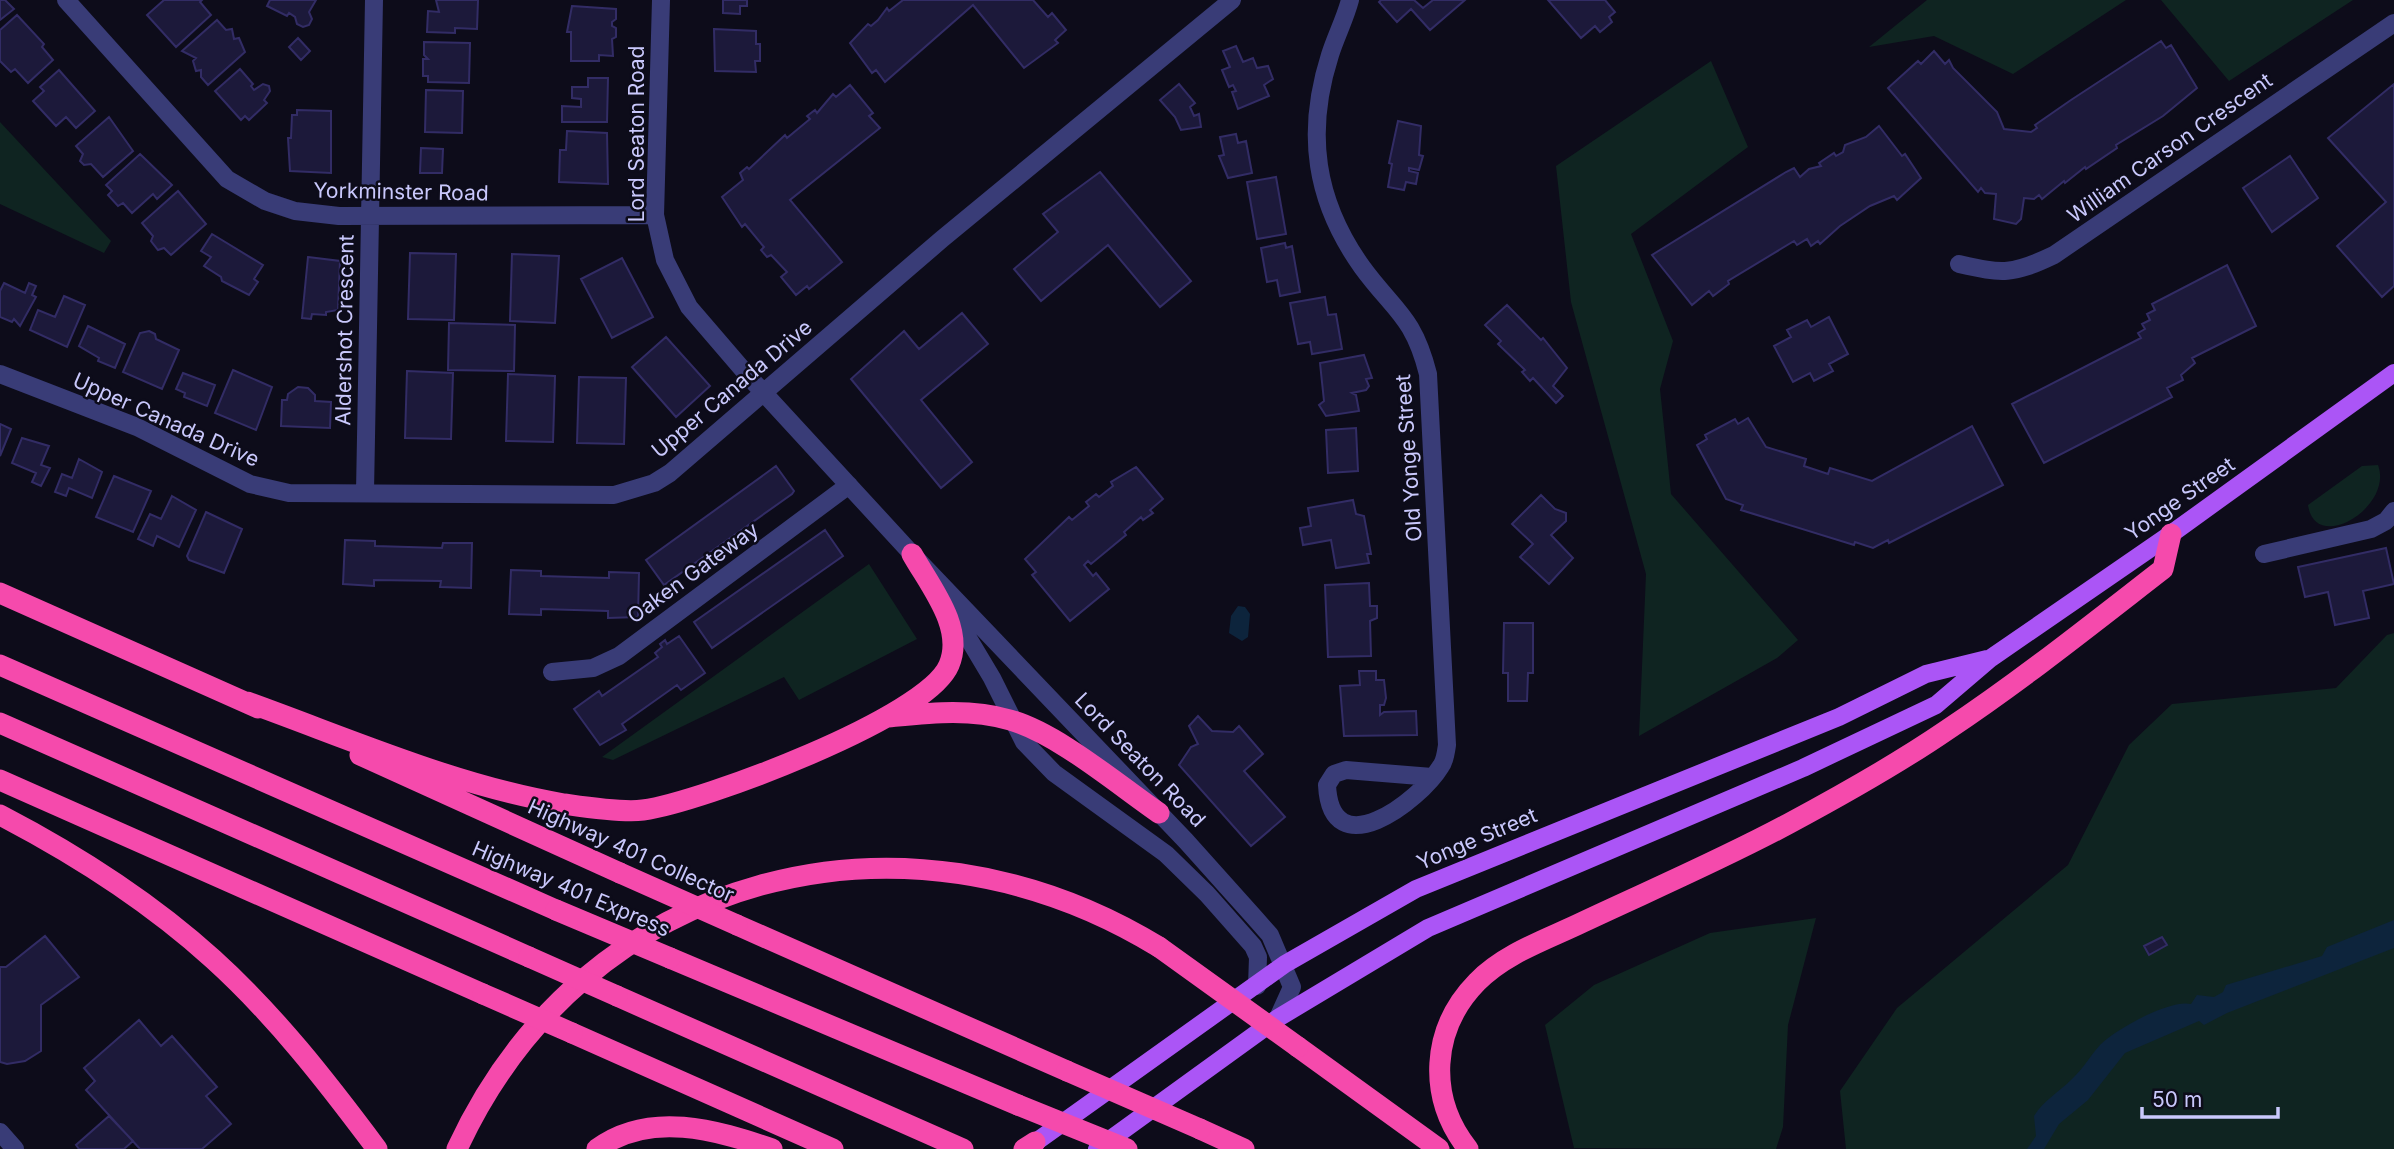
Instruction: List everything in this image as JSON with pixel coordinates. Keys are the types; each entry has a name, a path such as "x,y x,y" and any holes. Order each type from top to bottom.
{"highway":[{"path":"1468,1149 1454,1130 1443,1103 1438,1066 1445,1031 1453,1015 1478,981 1520,952 1786,825 1867,781 1946,731 2163,569 2171,534"},
{"path":"247,702 459,777 564,804 641,811 727,789 886,717 937,682 949,667 954,639 949,623 912,554"},
{"name":"Highway 401 Collector","path":"0,593 247,702 620,873 1244,1149"},
{"name":"Highway 401 Express","path":"0,665 556,910 1126,1149"},
{"path":"886,717 971,712 1011,720 1046,735 1159,813"},
{"path":"0,723 960,1148"},
{"path":"0,780 833,1149"},
{"path":"0,815 72,856 171,924 227,972 315,1068 377,1149"},
{"path":"457,1149 481,1102 508,1062 561,1001 612,957 660,927 706,904 755,888 815,874 864,868 961,872 1009,881 1069,900 1111,919 1159,947 1439,1149"},
{"path":"597,1149 636,1130 670,1127 720,1133 772,1149"}],"main road":[{"name":"Yonge Street","path":"1097,1149 1278,1018 1428,928 1803,768 1936,705 1991,658 2171,534 2394,373"},
{"name":"Yonge Street","path":"1028,1147 1285,964 1416,889 1839,717 1926,674 1991,658"}],"street":[{"name":"Yorkminster Road","path":"66,0 227,179 265,201 295,212 370,216 655,215"},
{"name":"Aldershot Crescent","path":"365,492 374,0"},
{"name":"Lord Seaton Road","path":"661,0 655,215 666,260 689,306 912,554 1159,813 1270,936 1285,964 1292,987 1278,1018"},
{"name":"Upper Canada Drive","path":"0,374 136,427 250,484 289,493 614,495 654,483 670,473 962,222 1232,0"},
{"name":"Old Yonge Street","path":"1350,0 1330,54 1319,106 1319,170 1327,205 1338,228 1363,267 1412,327 1427,374 1447,745 1442,765 1432,777 1409,798 1375,822 1359,827 1344,825 1331,813 1326,785 1334,774 1346,770 1432,777"},
{"name":"William Carson Crescent","path":"1959,264 1999,273 2024,269 2054,255 2394,23"},
{"name":"Oaken Gateway","path":"552,672 593,668 619,656 849,485"},
{"path":"2264,554 2371,528 2386,521 2394,511"},
{"name":"Lord Seaton Road","path":"912,554 955,614 992,678 1024,742 1054,772 1167,854 1207,894 1253,946 1258,957 1257,986"},
{"path":"0,1132 15,1149"}],"green space":[{"path":"1927,0 2126,0 2013,74 1934,36 1869,47"},
{"path":"2161,0 2353,0 2229,81"},
{"path":"1711,61 1748,147 1631,234 1673,341 1660,389 1671,494 1798,640 1777,658 1639,736 1646,574 1571,302 1556,166"},
{"path":"0,122 111,241 104,253 0,204"},
{"path":"2378,465 2380,481 2375,496 2352,520 2324,526 2314,519 2308,505 2362,466"},
{"path":"869,564 917,639 799,700 784,677 613,760 602,757"},
{"path":"2394,633 2394,1149 1846,1149 1840,1091 1897,1008 2068,865 2129,745 2172,704 2336,688 2387,635"},
{"path":"1816,918 1788,1025 1783,1127 1776,1149 1574,1148 1545,1025 1594,985 1710,933"}],"water":[{"path":"1238,606 1245,607 1250,614 1248,637 1242,641 1229,633 1231,616"},
{"path":"2394,920 2394,948 2227,1013 2204,1025 2199,1021 2125,1053 2088,1100 2059,1124 2044,1149 2027,1149 2036,1136 2034,1116 2038,1110 2076,1075 2100,1045 2118,1031 2170,1006 2191,1004 2197,995 2214,997 2223,992 2226,985 2322,956 2327,947"}],"building":[{"path":"0,0 5,0 14,9 0,20"},
{"path":"164,0 202,0 200,2 211,15 176,47 147,15"},
{"path":"270,0 316,0 309,12 312,19 309,25 303,27 297,24 295,17 289,13 287,16 267,6"},
{"path":"436,0 478,0 477,29 455,28 455,33 427,32 428,11 439,12"},
{"path":"723,0 747,0 747,6 740,6 740,14 723,13"},
{"path":"903,0 1033,0 1048,17 1052,13 1066,30 1055,40 1058,43 1024,68 973,5 885,82 876,70 872,73 850,43 868,24 871,26 878,20 887,8 889,11"},
{"path":"1414,0 1423,8 1433,0 1465,0 1430,30 1411,9 1397,22 1379,2"},
{"path":"1548,0 1605,0 1615,12 1609,17 1612,22 1600,32 1595,26 1581,38"},
{"path":"572,6 616,9 616,19 612,22 612,26 616,28 616,37 612,39 613,56 599,55 599,61 571,61 571,32 567,32"},
{"path":"17,15 44,44 42,47 53,60 28,83 15,69 11,72 0,61 0,30"},
{"path":"217,20 226,30 232,29 234,39 239,38 245,52 208,85 201,77 201,70 196,71 193,61 196,58 182,51"},
{"path":"714,29 756,31 756,44 760,44 760,61 755,61 756,72 715,71"},
{"path":"298,38 310,51 301,60 289,47"},
{"path":"2161,41 2166,48 2171,45 2197,88 2163,116 2116,145 2117,148 2086,169 2085,167 2065,183 2064,181 2042,199 2039,195 2034,199 2024,198 2021,219 2016,224 1994,219 1996,194 1985,193 1981,188 1978,192 1888,88 1918,61 1921,64 1934,51 1945,64 1949,60 1953,68 1997,112 2004,129 2031,132 2037,128 2035,125"},
{"path":"424,42 470,43 469,83 428,82 428,76 423,76 423,59 428,59 424,55"},
{"path":"1236,46 1243,62 1253,58 1257,68 1268,66 1273,79 1264,85 1269,96 1238,109 1232,92 1236,91 1233,85 1229,87 1222,70 1230,67 1223,51"},
{"path":"240,69 253,84 251,86 254,90 263,84 269,86 270,91 264,100 267,103 249,120 245,116 241,120 215,91"},
{"path":"59,70 95,111 76,128 66,117 56,126 33,101 44,91 40,87"},
{"path":"588,78 608,78 607,122 562,122 562,106 581,107 581,99 572,98 572,87 588,87"},
{"path":"1179,84 1195,103 1190,107 1194,116 1199,114 1201,127 1181,130 1175,117 1160,100"},
{"path":"2394,84 2394,286 2382,297 2337,246 2386,202 2328,138"},
{"path":"850,85 873,113 869,116 880,128 790,200 842,262 809,289 807,286 796,295 781,277 787,272 771,255 767,257 761,250 764,247 745,224 742,227 722,197 743,180 740,173 747,167 749,169 785,135 787,138 810,119 807,116 815,110 817,113 833,94 836,97"},
{"path":"426,90 463,91 462,133 425,132"},
{"path":"297,110 331,111 331,173 290,171 288,138 291,138 292,115 297,115"},
{"path":"109,117 133,151 103,177 91,164 84,165 80,161 83,154 76,146"},
{"path":"1398,121 1421,126 1419,155 1423,156 1419,170 1409,168 1409,171 1418,173 1416,184 1406,182 1404,190 1388,187 1392,164 1389,163"},
{"path":"1879,126 1902,156 1905,154 1921,178 1897,200 1894,196 1870,206 1840,226 1820,244 1818,241 1811,246 1807,239 1797,245 1794,241 1728,281 1729,284 1713,296 1709,291 1692,305 1652,255 1786,172 1794,168 1800,177 1809,169 1821,166 1819,163 1834,153 1836,156 1843,152 1845,145 1866,137"},
{"path":"567,131 607,133 608,184 559,182 560,150 566,150"},
{"path":"1236,134 1238,143 1246,141 1252,173 1228,178 1219,156 1224,155 1220,137"},
{"path":"421,148 443,149 442,173 420,173"},
{"path":"140,154 172,185 157,199 153,194 132,213 123,203 118,206 108,195 112,191 106,185"},
{"path":"2290,156 2318,198 2272,232 2243,188"},
{"path":"1100,172 1191,281 1160,307 1108,245 1041,301 1014,269 1058,232 1043,214"},
{"path":"1276,177 1286,234 1257,239 1247,182"},
{"path":"178,191 206,224 171,255 164,248 158,250 151,241 153,236 142,223"},
{"path":"212,234 263,265 254,279 258,282 249,295 222,281 221,277 204,266 211,257 201,251"},
{"path":"1285,243 1286,248 1292,246 1300,292 1280,296 1277,280 1267,282 1261,248"},
{"path":"410,253 456,254 454,320 408,319"},
{"path":"512,254 559,256 555,323 510,321"},
{"path":"308,257 340,261 338,310 326,312 326,315 312,314 311,319 302,318"},
{"path":"622,258 653,317 612,338 581,279"},
{"path":"2227,265 2256,326 2192,358 2195,363 2181,375 2183,380 2167,388 2172,397 2044,463 2012,404 2141,338 2138,333 2145,329 2142,324 2150,320 2147,314 2155,310 2152,304"},
{"path":"4,283 25,293 29,283 36,286 32,295 36,297 20,326 14,319 12,322 0,317 0,291"},
{"path":"64,296 85,305 67,347 30,330 38,310 55,317"},
{"path":"1325,297 1328,315 1336,314 1342,349 1312,354 1310,342 1298,344 1290,303"},
{"path":"1507,305 1541,340 1543,338 1567,368 1553,386 1563,396 1556,403 1533,378 1530,381 1522,372 1525,370 1498,344 1501,341 1485,325"},
{"path":"962,313 988,344 921,400 972,462 941,488 851,379 904,331 919,349"},
{"path":"1829,317 1848,354 1829,364 1833,371 1814,381 1810,373 1793,382 1774,346 1791,337 1787,330 1807,320 1811,327"},
{"path":"449,323 515,325 514,371 448,370"},
{"path":"88,326 125,344 115,368 98,361 99,358 79,346"},
{"path":"149,331 155,334 156,339 179,350 162,389 123,372 140,333"},
{"path":"666,337 710,386 676,417 632,367"},
{"path":"1364,355 1372,378 1366,379 1369,386 1366,390 1352,393 1356,395 1359,411 1326,416 1319,405 1324,401 1320,363"},
{"path":"233,370 272,387 256,430 215,413"},
{"path":"407,371 453,373 451,439 405,438"},
{"path":"183,373 215,385 207,406 184,397 185,393 176,389"},
{"path":"508,374 555,376 553,442 506,441"},
{"path":"579,377 626,378 624,444 577,443"},
{"path":"298,387 308,388 315,395 315,401 331,402 330,428 281,426 282,400 287,400 288,394"},
{"path":"1748,418 1766,447 1806,459 1804,466 1828,474 1830,468 1872,481 1972,426 2003,485 1889,543 1888,540 1873,548 1855,542 1854,545 1741,510 1743,505 1726,499 1697,445 1707,439 1705,435 1735,419 1738,424"},
{"path":"0,424 11,429 0,456"},
{"path":"1356,428 1358,471 1328,473 1326,430"},
{"path":"22,438 49,446 41,465 50,468 41,486 32,482 36,473 12,463"},
{"path":"79,459 102,472 92,498 69,488 66,496 55,492 62,474 72,478"},
{"path":"776,466 794,491 792,494 664,585 646,560"},
{"path":"1136,467 1163,499 1150,510 1153,513 1143,520 1141,517 1124,532 1126,535 1091,564 1088,561 1084,565 1093,576 1096,573 1109,589 1070,621 1032,575 1036,572 1025,559 1069,517 1072,520 1089,506 1086,502 1096,494 1099,497 1113,486 1111,482"},
{"path":"114,476 151,491 133,532 96,517"},
{"path":"1541,495 1555,509 1566,513 1566,521 1551,535 1573,558 1549,584 1520,557 1533,544 1512,524"},
{"path":"172,496 196,510 179,547 157,536 153,546 138,539 150,514 161,519"},
{"path":"1353,500 1356,514 1364,516 1371,554 1367,554 1369,563 1336,568 1331,540 1303,545 1300,528 1311,526 1308,508"},
{"path":"206,512 242,529 224,573 189,560 187,556"},
{"path":"825,530 843,556 712,648 694,622"},
{"path":"345,540 375,541 375,546 442,548 443,543 472,543 471,588 440,587 441,581 374,580 374,586 343,584"},
{"path":"2386,548 2394,584 2363,591 2369,618 2335,625 2328,592 2305,597 2298,567"},
{"path":"511,570 541,571 541,576 609,578 609,572 639,573 638,617 608,618 608,611 541,609 541,615 509,614"},
{"path":"1369,583 1370,606 1377,606 1377,618 1370,621 1371,656 1328,657 1325,585"},
{"path":"1504,623 1533,623 1533,673 1528,673 1527,701 1508,701 1508,673 1503,673"},
{"path":"679,636 705,673 681,690 677,685 622,724 626,730 600,745 574,709 599,691 602,696 658,657 655,653 665,640 667,644"},
{"path":"1359,671 1376,671 1376,680 1384,680 1386,698 1384,705 1380,705 1380,715 1384,712 1416,711 1417,735 1344,736 1340,686 1360,685"},
{"path":"1198,716 1212,731 1233,732 1239,726 1263,754 1244,771 1285,817 1251,846 1179,765 1191,747 1198,744 1189,726"},
{"path":"45,936 79,977 41,1005 41,1051 25,1061 7,1064 0,1062 0,967 6,967"},
{"path":"2162,937 2167,945 2149,955 2144,946"},
{"path":"139,1020 161,1046 172,1036 217,1087 206,1096 231,1124 202,1149 140,1149 86,1090 95,1081 84,1068"},
{"path":"109,1116 133,1141 124,1149 79,1149 76,1145"}]}
